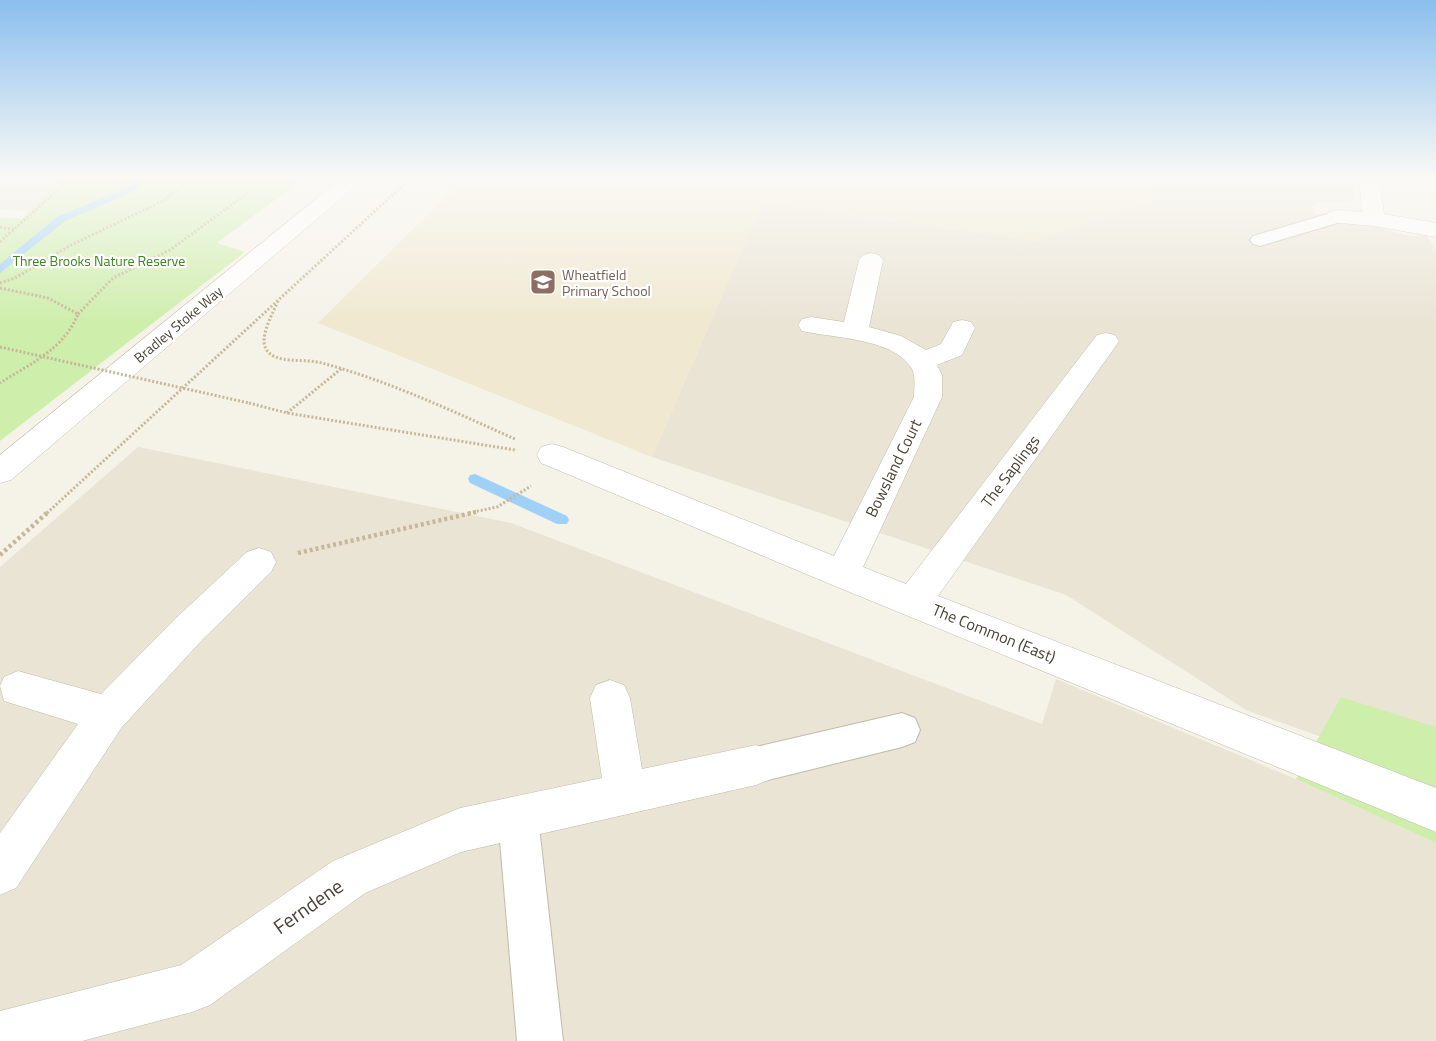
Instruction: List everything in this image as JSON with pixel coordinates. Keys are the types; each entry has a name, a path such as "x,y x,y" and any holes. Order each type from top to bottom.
{"street":[{"name":"Bradley Stoke Way","path":"0,472 297,226"},
{"path":"1411,226 1436,230"},
{"path":"855,331 871,260"},
{"path":"811,326 855,331 889,339 913,354 921,362 952,349 962,328"},
{"name":"The Saplings","path":"914,601 1106,341"},
{"name":"Bowsland Court","path":"842,574 928,397 927,369 921,362"},
{"name":"The Common (East)","path":"552,455 842,574 1436,810"},
{"path":"0,872 108,714 189,629 259,562"},
{"path":"18,689 108,714"},
{"path":"610,698 625,793"},
{"name":"Ferndene","path":"0,1037 192,987 349,876 460,830 756,765"}],"lane":[{"path":"1260,240 1310,226"},
{"path":"756,765 902,730"},
{"path":"518,817 540,1041"}],"path":[{"path":"0,242 20,226"},
{"path":"0,286 71,245 112,226"},
{"path":"0,383 63,341 75,326 78,314 113,278 170,250 203,226"},
{"path":"0,555 90,476 357,226"},
{"path":"0,227 15,230"},
{"path":"0,286 48,298 78,314"},
{"path":"278,300 263,342 265,350 278,358 316,361 342,368 421,398 552,455"},
{"path":"0,347 287,413 468,444 552,455"},
{"path":"287,413 342,368"},
{"path":"259,562 497,507 529,487"}],"shaded area":[{"name":"Wheatfield Primary School","path":"417,226 752,226 652,457 318,323"},
{"path":"752,226 925,226 1037,241 1081,226 1364,226 1409,236 1427,236 1436,250 1436,777 1248,711 1066,595 652,457"},
{"name":"Wheatfield Primary School","path":"925,226 1081,226 1037,241"},
{"path":"138,447 511,523 1042,724 1056,679 1296,779 1436,843 1436,1041 0,1041 0,567"}],"green space":[{"name":"Three Brooks Nature Reserve","path":"0,226 240,226 217,243 245,252 0,441"},
{"path":"1341,697 1436,727 1436,843 1296,779"}],"waterway":[{"path":"0,270 53,226"},
{"path":"475,479 562,520"}],"place":[{"name":"Wheatfield Primary School","path":"543,282"}]}
